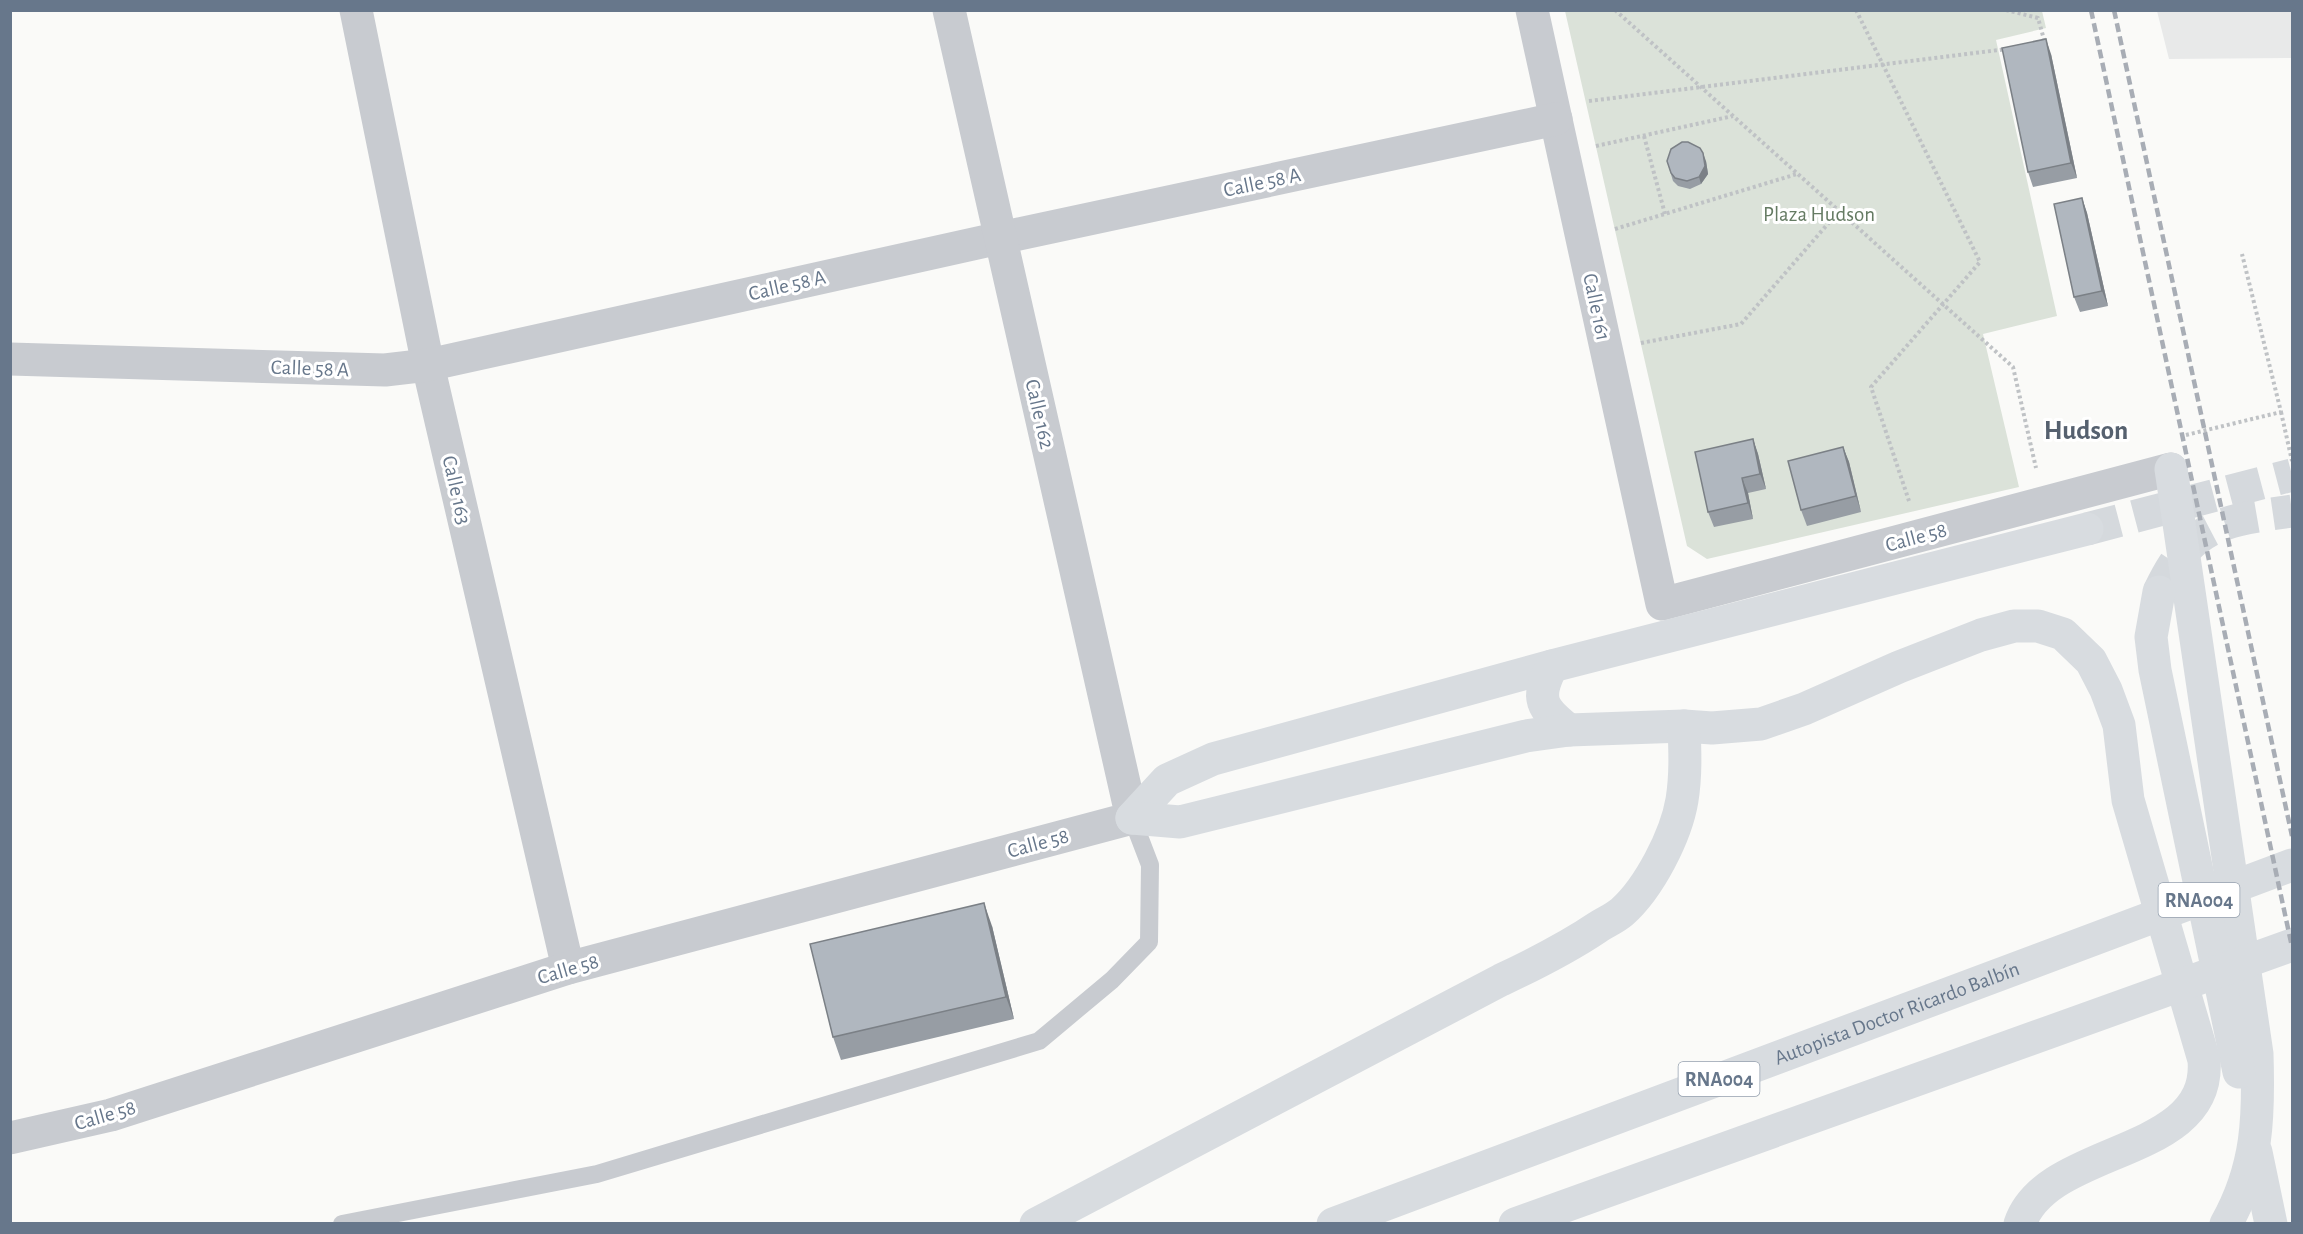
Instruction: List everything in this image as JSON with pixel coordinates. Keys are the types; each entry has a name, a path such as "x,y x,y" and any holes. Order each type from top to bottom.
{"main road":[{"path":"2170,469 2257,1054 2255,1148 2246,1184 2226,1224"},
{"path":"1132,818 1167,780 1213,759 1552,666 2087,529"},
{"path":"2159,592 2151,637 2155,670 2271,1224"},
{"path":"1132,818 1180,822 1526,735 1569,730 1684,726 1712,728 1761,724 1804,709 1899,667 1981,635 2014,626 2038,626 2063,634 2091,661 2106,690 2119,725 2128,800 2204,1060 2205,1074 2196,1101 2169,1127 2064,1178 2044,1192 2024,1212 2020,1224"},
{"path":"1552,666 1542,684 1543,702 1551,716 1569,730"},
{"path":"1036,1224 1501,980 1556,954 1621,912 1639,893 1653,870 1682,802 1684,726"},
{"name":"Autopista Doctor Ricardo Balbín","path":"1333,1224 2292,866"},
{"path":"1515,1224 2292,945"}],"street":[{"name":"Calle 163","path":"356,10 428,365 568,968"},
{"name":"Calle 162","path":"949,10 1132,818"},
{"name":"Calle 161","path":"1532,10 1662,604"},
{"name":"Calle 58 A","path":"10,359 385,370 428,365 1554,112"},
{"name":"Calle 58","path":"1662,604 2170,469"},
{"name":"Calle 58","path":"10,1138 111,1115 568,968 1132,818"}],"lane":[{"path":"342,1224 597,1174 1039,1041 1112,980 1149,942 1150,865 1132,818"}],"path":[{"path":"1615,10 1699,88 2013,367 2037,472"},
{"path":"1856,10 1980,262 1871,387 1921,536"},
{"path":"2006,10 2038,18 2046,44 2034,46"},
{"path":"1554,112 1699,88 2011,49"},
{"path":"1563,153 1733,116"},
{"path":"1644,136 1665,214"},
{"path":"1582,239 1798,174"},
{"path":"1606,350 1741,324 1839,211"},
{"path":"2242,254 2292,461"},
{"path":"2182,436 2281,412"}],"shaded area":[{"path":"2157,11 2292,11 2292,58 2169,59"}],"green space":[{"name":"Plaza Hudson","path":"1565,11 2042,11 2046,28 1996,40 2057,316 1983,334 2019,487 1707,559 1687,546"}],"building":[{"path":"2046,39 2071,163 2028,172 2002,48"},
{"path":"1682,142 1688,142 1700,148 1705,166 1699,177 1687,181 1675,178 1667,161 1671,149"},
{"path":"2082,198 2102,291 2074,297 2054,204"},
{"path":"1753,439 1760,474 1742,478 1748,503 1708,512 1695,452"},
{"path":"1843,447 1856,496 1801,510 1788,461"},
{"path":"984,903 1006,997 833,1037 810,944"}],"tunnel":[{"path":"2087,529 2292,475"},
{"path":"2159,592 2171,569 2184,552 2212,529 2247,518 2292,511"}],"railway":[{"path":"2091,10 2292,947"},
{"path":"2114,10 2292,836"}],"district":[{"name":"Hudson","path":"2086,430"}]}
